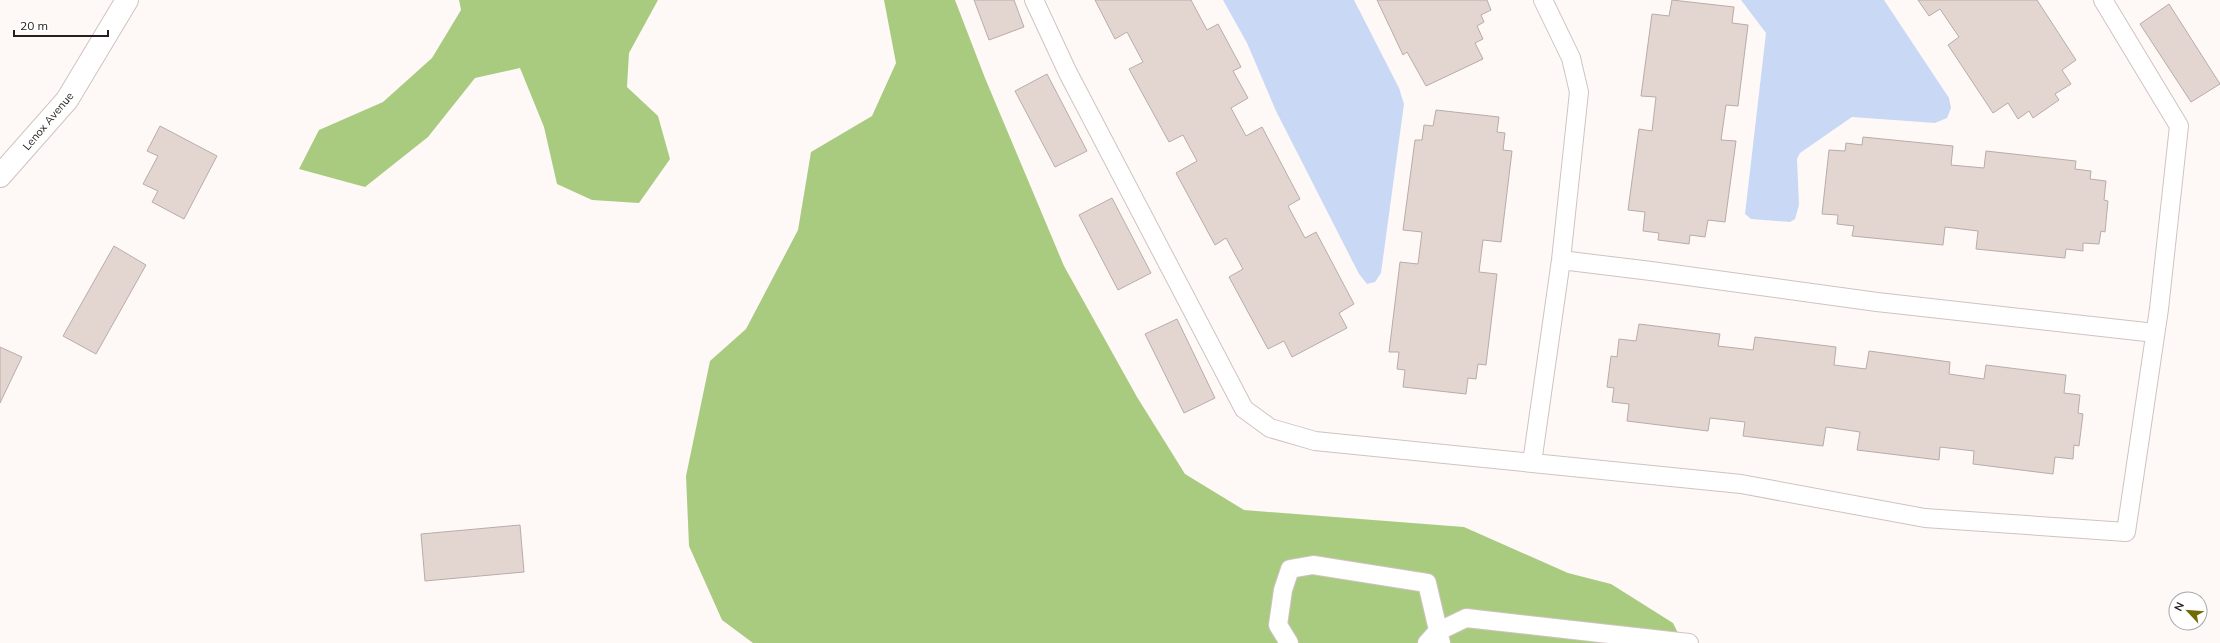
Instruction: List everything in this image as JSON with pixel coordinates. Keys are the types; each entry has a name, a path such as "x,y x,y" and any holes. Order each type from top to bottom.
{"street":[{"name":"Lenox Avenue","path":"0,176 67,100 126,0"}],"lane":[{"path":"1034,0 1068,73 1244,409 1270,428 1315,441 1741,484 1925,518 2126,532 2155,333 2179,126 2103,0"},
{"path":"1532,463 1561,260 1579,92 1571,58 1543,0"},
{"path":"1561,260 1877,302 2155,333"},
{"path":"1288,643 1278,625 1283,590 1290,569 1313,565 1427,583 1435,640 1466,618 1689,643"}],"green space":[{"path":"459,0 658,0 629,53 627,87 658,116 670,159 639,203 592,200 557,184 544,127 520,68 475,78 428,137 365,187 299,169 319,130 383,102 432,58 461,10"},
{"path":"884,0 955,0 985,78 1064,266 1137,397 1185,474 1244,510 1464,527 1568,573 1611,584 1673,623 1683,643 753,643 722,620 689,546 686,476 710,361 746,329 798,230 811,152 872,116 896,63"}],"water":[{"path":"1223,0 1354,0 1399,88 1404,104 1381,273 1375,282 1367,284 1359,274 1276,111 1247,43"},
{"path":"1741,0 1884,0 1949,98 1951,108 1947,118 1935,123 1852,117 1800,153 1797,159 1799,205 1795,219 1790,222 1751,219 1745,214 1766,33"}],"building":[{"path":"974,0 1014,0 1024,27 989,40"},
{"path":"1095,0 1191,0 1207,30 1218,24 1241,67 1233,71 1248,98 1231,108 1246,136 1262,127 1300,199 1288,206 1305,238 1316,232 1354,304 1339,313 1347,328 1292,357 1284,341 1268,349 1229,277 1243,269 1226,238 1215,245 1176,173 1197,161 1183,135 1169,142 1129,69 1143,62 1127,32 1115,39"},
{"path":"1377,0 1487,0 1491,10 1481,15 1484,22 1477,26 1483,39 1475,43 1483,59 1426,86 1407,52 1403,55"},
{"path":"1672,0 1734,7 1732,23 1748,25 1738,106 1726,105 1721,140 1736,141 1725,222 1708,220 1705,237 1690,235 1689,244 1658,240 1659,233 1643,231 1645,212 1628,210 1639,129 1652,131 1656,97 1641,96 1652,14 1669,16"},
{"path":"1918,0 2037,0 2076,60 2062,70 2071,84 2055,94 2059,100 2033,118 2029,111 2018,119 2008,103 1993,113 1948,45 1959,37 1940,9 1929,16"},
{"path":"2169,4 2220,84 2191,102 2140,24"},
{"path":"1047,74 1087,151 1055,167 1015,91"},
{"path":"1436,110 1499,117 1497,132 1505,133 1503,150 1512,151 1501,242 1483,240 1479,272 1497,274 1486,365 1478,364 1476,379 1468,378 1466,394 1403,387 1405,370 1397,369 1399,352 1389,352 1400,262 1418,264 1422,232 1403,230 1415,140 1422,140 1424,125 1433,126"},
{"path":"160,126 217,156 184,219 152,202 158,191 143,184 158,156 147,151"},
{"path":"1863,137 1953,146 1951,165 1984,168 1986,151 2076,161 2075,169 2091,171 2090,179 2106,181 2104,200 2108,201 2105,232 2101,231 2099,244 2083,243 2083,251 2066,249 2065,258 1976,249 1978,231 1945,227 1943,245 1852,236 1854,226 1837,224 1838,215 1822,214 1829,150 1845,151 1846,143 1862,145"},
{"path":"1112,198 1151,273 1118,290 1079,215"},
{"path":"114,246 146,265 96,354 63,336"},
{"path":"1177,319 1215,398 1184,413 1145,334"},
{"path":"1639,324 1720,334 1718,346 1753,350 1755,337 1836,347 1834,365 1866,369 1869,351 1950,362 1949,374 1984,379 1986,365 2066,375 2064,393 2080,395 2078,413 2083,414 2079,446 2074,445 2073,459 2055,457 2053,474 1973,464 1974,451 1940,447 1939,460 1857,450 1860,432 1826,427 1823,446 1743,436 1745,422 1710,418 1708,431 1627,421 1629,404 1612,402 1614,388 1607,387 1611,356 1617,357 1619,339 1636,341"},
{"path":"0,347 22,357 0,403"},
{"path":"520,525 524,572 425,581 421,534"}]}
